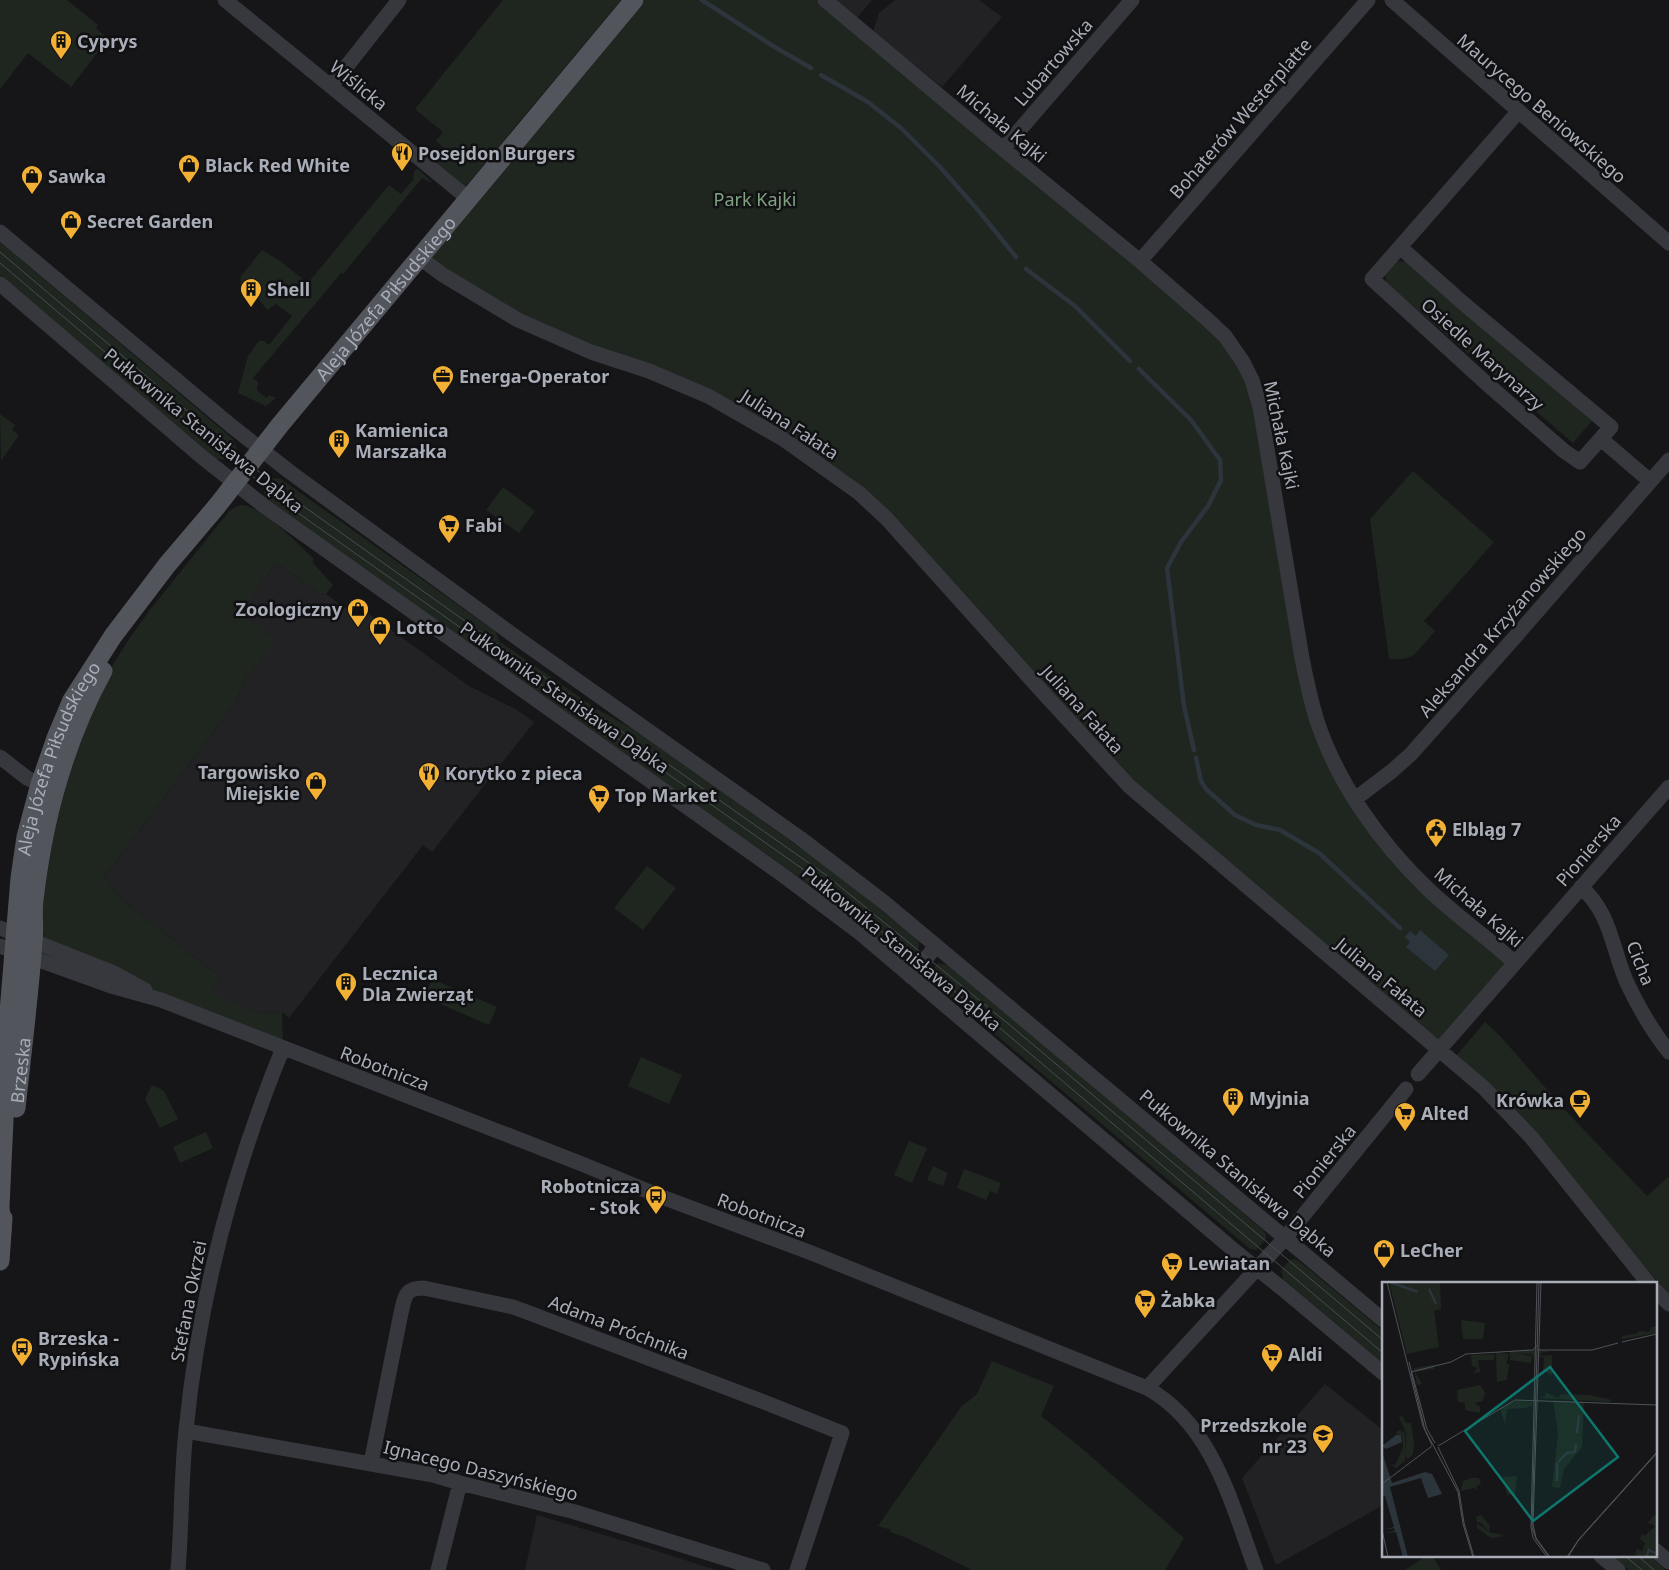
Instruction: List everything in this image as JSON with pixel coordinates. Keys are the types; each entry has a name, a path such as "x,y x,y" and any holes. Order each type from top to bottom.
{"main road":[{"name":"Aleja Józefa Piłsudskiego","path":"7,940 26,838 40,784 72,700 108,644 140,600 260,449 634,0"},
{"name":"Aleja Józefa Piłsudskiego","path":"32,949 33,906 39,863 49,816 66,758 84,710 140,600"},
{"name":"Brzeska","path":"2,1230 0,1198 9,1012 7,940"},
{"name":"Brzeska","path":"0,1261 32,949"}],"street":[{"name":"Wiślicka","path":"225,0 469,199"},
{"path":"331,86 399,0"},
{"name":"Michała Kajki","path":"825,0 1185,299 1224,336 1243,362 1252,380 1264,428 1302,658 1309,693 1326,743 1355,799 1395,854 1428,890 1515,963"},
{"name":"Lubartowska","path":"1003,149 1132,0"},
{"name":"Bohaterów Westerplatte","path":"1140,261 1368,0"},
{"name":"Maurycego Beniowskiego","path":"1392,0 1669,242"},
{"name":"Osiedle Marynarzy","path":"1400,247 1463,303 1611,426 1580,462 1564,451 1372,280 1400,247 1518,112"},
{"name":"Pułkownika Stanisława Dąbka","path":"0,232 260,449 520,640 800,838 885,903 1382,1319"},
{"name":"Juliana Fałata","path":"420,258 443,275 518,320 591,352 673,380 708,396 783,439 859,492 887,519 1116,774 1484,1088 1531,1137 1647,1282"},
{"name":"Pułkownika Stanisława Dąbka","path":"0,284 234,483 267,508 784,876 860,933 1382,1372"},
{"path":"1601,439 1650,481"},
{"name":"Aleksandra Krzyżanowskiego","path":"1355,799 1411,754 1669,460"},
{"path":"0,757 27,778 40,784"},
{"name":"Pionierska","path":"1418,1074 1669,787"},
{"name":"Cicha","path":"1581,887 1601,909 1627,982 1653,1032 1669,1052"},
{"name":"Robotnicza","path":"7,940 32,949 110,986 161,1000 573,1160 662,1197 809,1252 1147,1388 1173,1406 1193,1427 1207,1447 1230,1499 1256,1570"},
{"path":"911,977 936,946"},
{"name":"Stefana Okrzei","path":"178,1570 186,1431 199,1332 218,1242 235,1182 283,1048"},
{"name":"Pionierska","path":"1147,1388 1285,1238 1406,1089"},
{"name":"Adama Próchnika","path":"371,1463 406,1294 414,1288 424,1288 513,1307 842,1433 797,1570"},
{"path":"1656,1291 1669,1304"},
{"name":"Ignacego Daszyńskiego","path":"186,1431 434,1475 574,1512 762,1570"},
{"path":"438,1570 460,1483"},
{"path":"1656,1551 1669,1562"},
{"path":"1603,1558 1618,1570"}],"shaded area":[{"path":"836,0 872,0 857,18"},
{"path":"895,0 979,0 1002,17 942,87 873,32 879,13"},
{"name":"Targowisko Miejskie","path":"276,562 321,595 326,594 352,613 358,606 469,686 517,710 534,722 432,852 423,845 289,1018 282,1012 259,1013 211,993 220,977 120,898 103,875 111,868 234,704 246,679 275,640 240,614"},
{"path":"1420,930 1449,955 1435,971 1406,947 1410,942 1405,937 1410,931 1416,936"},
{"name":"Przedszkole nr 23","path":"1325,1384 1382,1429 1382,1504 1276,1565 1242,1478"},
{"path":"537,1515 638,1545 716,1570 525,1570"}],"green space":[{"path":"0,0 67,0 98,25 96,28 108,39 71,87 28,53 0,89"},
{"path":"503,0 621,0 461,192 433,169 447,151 436,141 443,132 415,109"},
{"name":"Park Kajki","path":"644,0 825,0 1140,261 1243,362 1318,722 1374,827 1510,959 1434,1045 1129,786 887,519 746,416 591,352 426,263"},
{"path":"417,168 432,182 422,178 343,274 341,273 253,378 258,382 257,390 266,398 269,395 276,398 266,406 238,393 248,356 259,341 264,341 269,345 292,316 276,304 267,310 258,298 253,302 240,283 241,276 262,250 280,261 308,283 389,185 401,194 413,180 414,172"},
{"path":"0,242 233,439 237,449 227,460 217,459 210,454 0,275"},
{"path":"1396,261 1407,262 1592,421 1573,443 1386,283 1385,273"},
{"path":"0,414 15,425 12,430 19,435 1,461"},
{"path":"1413,471 1494,542 1424,621 1435,631 1415,654 1406,658 1389,659 1370,519"},
{"path":"272,479 281,479 496,632 499,641 597,709 636,731 830,869 916,938 919,944 917,951 911,959 902,958 803,880 268,501 264,490"},
{"path":"503,487 535,511 519,533 486,510"},
{"path":"240,505 258,511 279,526 314,559 312,562 333,585 326,594 321,595 276,562 240,614 276,640 246,679 234,704 111,868 103,875 120,898 220,977 212,993 259,1013 282,1012 283,1048 40,953 44,932 36,916 70,761 109,671 149,611 230,510"},
{"path":"647,866 676,888 643,930 614,908"},
{"path":"938,963 949,965 1263,1230 1266,1234 1266,1239 1256,1250 1250,1249 932,981 929,973"},
{"path":"432,979 497,1007 489,1025 424,997"},
{"path":"1485,1022 1502,1038 1565,1110 1647,1196 1669,1178 1669,1294 1455,1057"},
{"path":"641,1057 682,1075 669,1104 628,1086"},
{"path":"152,1085 164,1091 178,1119 160,1128 145,1099"},
{"path":"206,1132 213,1148 180,1163 173,1147"},
{"path":"909,1141 927,1148 912,1183 894,1175"},
{"path":"933,1166 948,1173 943,1186 927,1180"},
{"path":"964,1169 1001,1183 997,1194 990,1191 986,1200 957,1188"},
{"path":"1290,1260 1297,1260 1382,1330 1382,1362 1283,1279 1281,1270"},
{"path":"992,1361 1054,1386 1041,1416 1078,1445 1184,1538 1165,1570 972,1570 907,1538 890,1532 891,1530 878,1526 961,1407 977,1394"},
{"path":"1423,1558 1433,1558 1441,1570 1405,1570"},
{"path":"1615,1558 1652,1558 1666,1570 1629,1570"}],"waterway":[{"path":"702,0 811,68"},
{"path":"821,75 868,102 901,128 939,166 1016,257"},
{"path":"1026,269 1075,306 1130,361"},
{"path":"1139,369 1191,420 1220,460 1221,480 1208,506 1181,542 1167,568 1184,706 1194,750"},
{"path":"1196,758 1201,781 1206,789 1235,815 1256,825 1280,830 1319,853 1400,928"}],"tram line":[{"path":"0,252 278,488 826,875 1011,1026 1382,1339"},
{"path":"0,263 291,508 821,882 1007,1034 1382,1352"},
{"path":"1627,1558 1642,1570"},
{"path":"1640,1558 1654,1570"}],"place":[{"name":"Cyprys","path":"61,60"},
{"name":"Posejdon Burgers","path":"402,172"},
{"name":"Black Red White","path":"189,184"},
{"name":"Sawka","path":"32,195"},
{"name":"Secret Garden","path":"71,240"},
{"name":"Shell","path":"251,308"},
{"name":"Energa-Operator","path":"443,395"},
{"name":"Kamienica Marszałka","path":"339,459"},
{"name":"Fabi","path":"449,544"},
{"name":"Zoologiczny","path":"358,628"},
{"name":"Lotto","path":"380,646"},
{"name":"Korytko z pieca","path":"429,792"},
{"name":"Targowisko Miejskie","path":"316,801"},
{"name":"Top Market","path":"599,814"},
{"name":"Elbląg 7","path":"1436,848"},
{"name":"Lecznica Dla Zwierząt","path":"346,1002"},
{"name":"Myjnia","path":"1233,1117"},
{"name":"Krówka","path":"1580,1119"},
{"name":"Alted","path":"1405,1132"},
{"name":"Robotnicza - Stok","path":"656,1215"},
{"name":"LeCher","path":"1384,1269"},
{"name":"Lewiatan","path":"1172,1282"},
{"name":"Żabka","path":"1145,1319"},
{"name":"Brzeska - Rypińska","path":"22,1367"},
{"name":"Aldi","path":"1272,1373"},
{"name":"Przedszkole nr 23","path":"1323,1454"}]}
